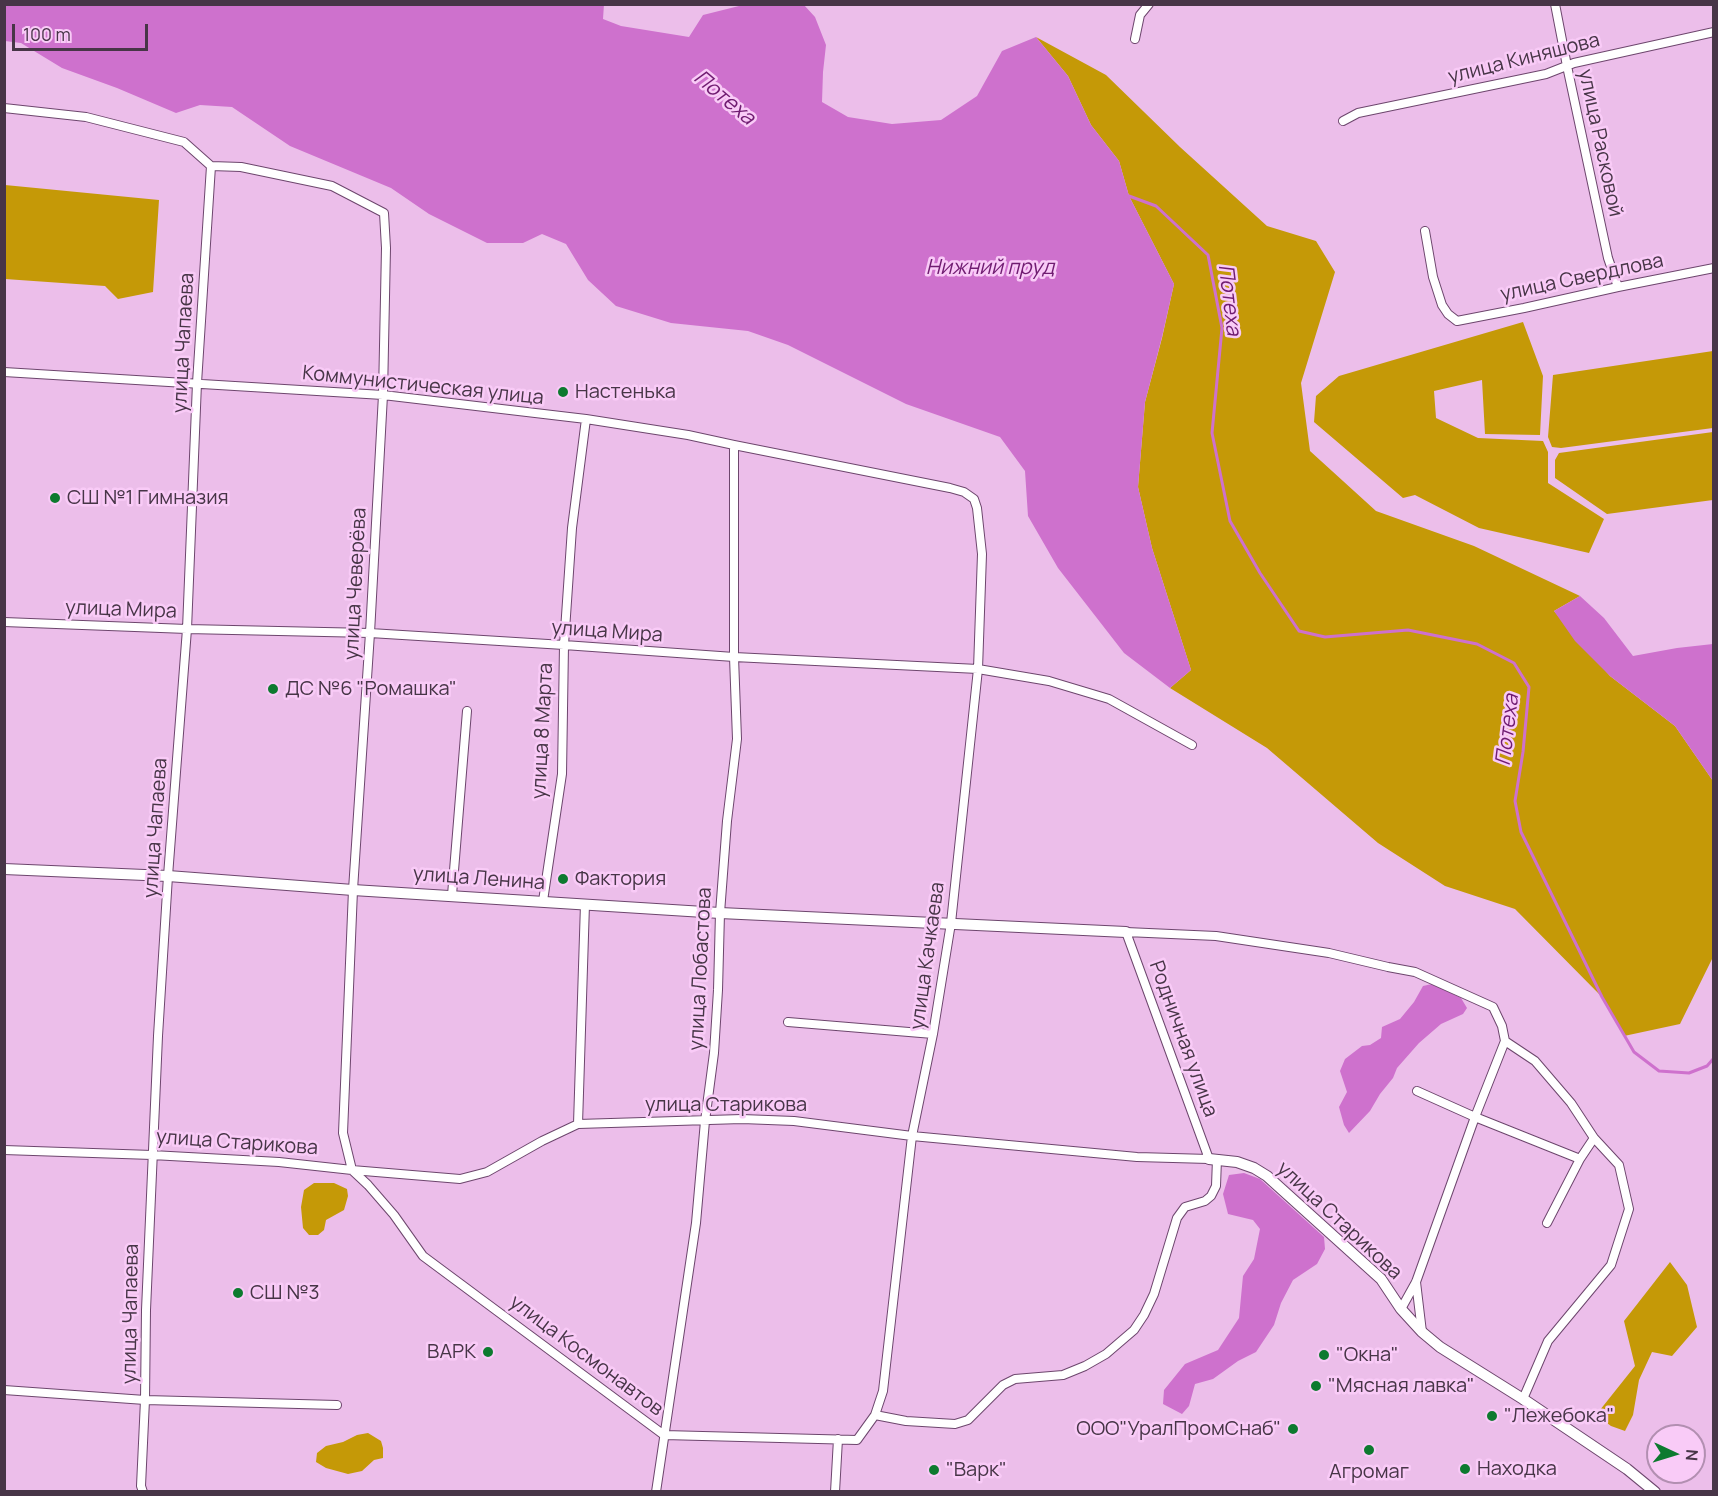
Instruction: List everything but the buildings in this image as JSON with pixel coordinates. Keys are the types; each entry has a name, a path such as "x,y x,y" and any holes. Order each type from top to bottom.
{"street":[{"path":"1135,39 1140,15 1149,4"},
{"name":"улица Расковой","path":"1556,4 1608,258 1618,287"},
{"name":"улица Киняшова","path":"1342,121 1358,113 1546,74 1567,66 1713,32"},
{"path":"4,108 86,117 184,142 212,166"},
{"name":"улица Чеверёва","path":"212,166 241,167 332,186 384,213 386,248 383,395 353,890 343,1133 352,1170"},
{"name":"улица Чапаева","path":"143,1491 141,1486 152,1155 168,876 187,629 197,383 212,166"},
{"name":"улица Свердлова","path":"1425,231 1433,277 1442,305 1457,321 1713,268"},
{"name":"Коммунистическая улица","path":"4,372 383,395 586,419 688,435 950,488 964,492 974,499"},
{"name":"улица 8 Марта","path":"543,902 562,774 564,645 572,528 586,419"},
{"name":"улица Лобастова","path":"656,1491 696,1223 714,1053 720,913 736,758 734,445"},
{"name":"улица Качкаева","path":"857,1440 876,1415 883,1391 912,1136 933,1034 951,923 978,669 982,554 974,499"},
{"name":"улица Мира","path":"4,622 370,633 734,657 978,669 1049,681 1109,699 1192,745"},
{"path":"452,895 467,711"},
{"name":"улица Ленина","path":"4,868 168,876 720,913 1126,932"},
{"path":"578,1124 585,904"},
{"path":"1126,932 1216,936 1329,953 1415,972 1493,1007 1502,1026 1505,1041 1535,1060 1571,1103 1594,1138 1619,1165 1629,1209 1611,1264 1548,1341 1523,1399"},
{"name":"Родничная улица","path":"1126,932 1213,1159"},
{"path":"788,1022 933,1034"},
{"name":"улица Старикова","path":"1401,1308 1416,1282 1475,1117 1505,1041"},
{"path":"1417,1091 1580,1159"},
{"name":"улица Старикова","path":"4,1150 279,1162 460,1179 487,1172 578,1124 742,1119 794,1121 912,1136 1137,1157 1213,1159 1236,1162 1254,1168 1267,1176 1381,1279 1401,1308 1422,1332 1440,1347 1523,1399 1627,1469 1655,1491"},
{"path":"1547,1223 1580,1159 1594,1138"},
{"path":"876,1415 917,1422 955,1424 968,1420 1003,1385 1015,1379 1063,1375 1086,1366 1106,1354 1134,1330 1144,1315 1154,1294 1177,1218 1185,1207 1205,1201 1211,1196 1216,1186 1213,1159"},
{"name":"улица Космонавтов","path":"352,1170 394,1215 423,1256 664,1435 857,1440"},
{"path":"1416,1282 1422,1332"},
{"path":"4,1390 145,1400 337,1405"},
{"path":"835,1491 838,1440"}],"shaded area":[{"path":"1036,37 1106,75 1180,147 1267,226 1316,241 1335,272 1301,383 1310,451 1376,511 1474,546 1580,596 1554,611 1610,676 1675,726 1713,781 1713,957 1680,1024 1624,1036 1602,997 1515,909 1445,886 1378,843 1267,748 1170,688 1191,670 1152,548 1138,487 1145,402 1174,284 1129,196 1119,161 1091,125 1068,76"},
{"path":"5,185 159,200 153,292 118,299 105,286 5,279"},
{"path":"1523,322 1543,376 1540,435 1485,434 1482,380 1434,391 1436,418 1478,438 1543,441 1548,452 1548,483 1604,519 1589,553 1479,528 1415,495 1403,498 1314,422 1316,396 1339,376"},
{"path":"1713,351 1713,428 1561,448 1552,447 1548,437 1553,375"},
{"path":"1713,432 1713,500 1607,514 1555,478 1555,460 1559,453"},
{"path":"314,1183 334,1183 347,1189 348,1196 344,1210 326,1220 324,1230 318,1235 309,1235 303,1228 301,1207 304,1190"},
{"path":"1670,1262 1687,1285 1697,1327 1672,1356 1652,1352 1639,1380 1633,1415 1625,1431 1611,1426 1596,1415 1635,1366 1624,1321"},
{"path":"368,1433 381,1441 383,1458 374,1460 362,1471 348,1474 326,1468 316,1462 317,1453 326,1446"}],"water":[{"name":"Нижний пруд","path":"5,4 604,4 603,19 621,26 689,37 703,15 743,5 804,5 815,17 826,45 822,102 848,117 892,124 941,120 977,96 1002,51 1036,37 1068,76 1091,125 1119,161 1129,196 1174,284 1145,402 1138,487 1152,548 1191,670 1170,688 1124,653 1058,568 1028,516 1025,471 1000,437 906,404 788,345 748,331 671,323 616,306 588,280 566,244 542,234 523,243 487,243 429,214 391,188 290,146 232,107 200,105 176,113 62,68 21,43 5,41"},
{"path":"1580,596 1604,618 1633,656 1713,644 1713,781 1675,726 1610,676 1575,641 1554,611"},
{"path":"1432,984 1461,998 1467,1008 1463,1014 1441,1024 1419,1043 1397,1068 1393,1078 1370,1111 1349,1133 1339,1107 1347,1092 1340,1071 1345,1059 1362,1046 1370,1045 1381,1038 1382,1027 1400,1019 1423,986"},
{"path":"1244,1173 1260,1179 1324,1237 1325,1249 1317,1264 1293,1280 1281,1303 1274,1325 1256,1352 1238,1361 1213,1379 1195,1384 1189,1406 1182,1414 1163,1404 1164,1390 1185,1364 1218,1350 1239,1318 1243,1276 1254,1259 1260,1229 1253,1220 1228,1214 1223,1194 1229,1175"}],"waterway":[{"name":"Потеха","path":"1125,197 1129,196 1156,206 1208,255 1222,328 1212,433 1230,521 1260,573 1299,631 1325,637 1408,630 1477,644 1514,663 1529,687 1523,752 1515,801 1521,832 1602,997 1634,1052 1659,1071 1689,1073 1707,1066 1714,1058"}],"place":[{"name":"Настенька","path":"563,392"},
{"name":"СШ №1 Гимназия","path":"55,498"},
{"name":"ДС №6 \"Ромашка\"","path":"273,689"},
{"name":"Фактория","path":"563,879"},
{"name":"СШ №3","path":"238,1293"},
{"name":"ВАРК","path":"488,1352"},
{"name":"\"Окна\"","path":"1324,1355"},
{"name":"\"Мясная лавка\"","path":"1316,1386"},
{"name":"\"Лежебока\"","path":"1492,1416"},
{"name":"ООО\"УралПромСнаб\"","path":"1293,1429"},
{"name":"Агромаг","path":"1369,1450"},
{"name":"Находка","path":"1465,1469"},
{"name":"\"Варк\"","path":"934,1470"}]}
